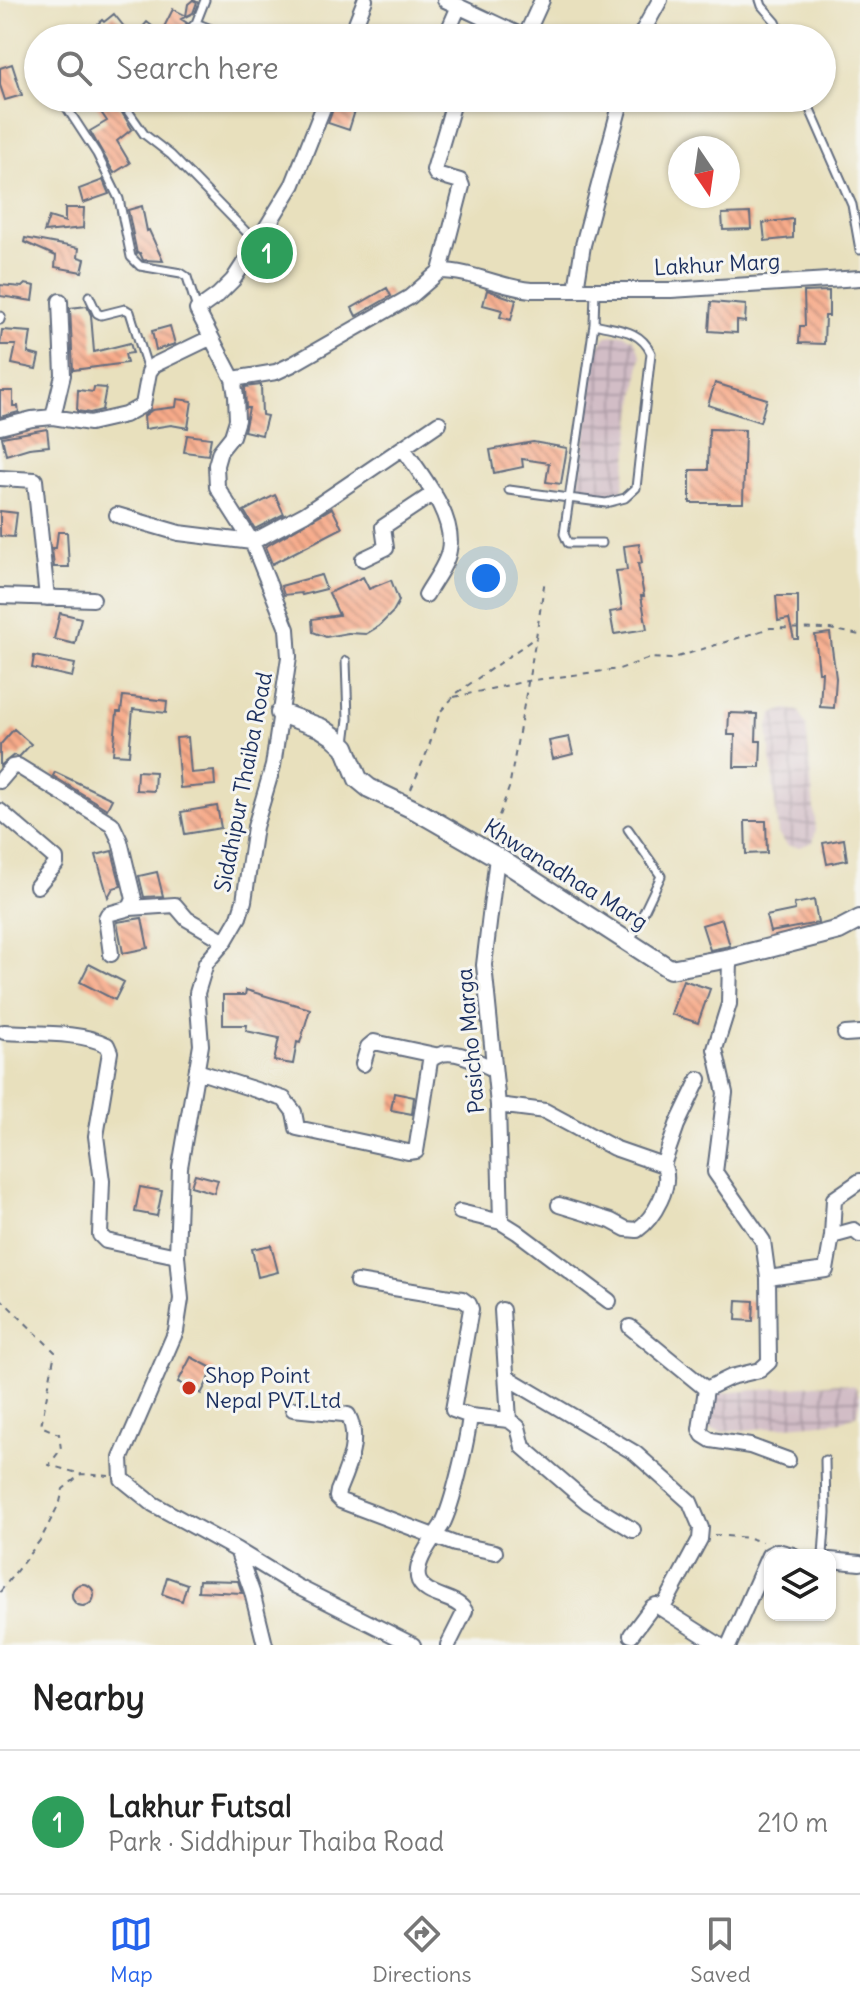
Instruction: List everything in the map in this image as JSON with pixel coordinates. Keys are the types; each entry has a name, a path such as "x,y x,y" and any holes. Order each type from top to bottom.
{"street":[{"path":"356,24 365,0"},
{"path":"531,24 542,0"},
{"path":"647,24 660,0"},
{"path":"451,24 459,4 498,24"},
{"path":"197,310 233,280 257,243 293,184 321,112"},
{"path":"233,379 276,372 293,364 410,297 440,271 462,186 460,181 436,174 434,170 451,112"},
{"path":"576,290 583,245 618,112"},
{"name":"Lakhur Marg","path":"440,271 467,273 512,288 576,290 671,290 860,278"},
{"path":"53,417 63,375 60,301"},
{"name":"Siddhipur Thaiba Road","path":"122,1479 121,1458 176,1331 181,1299 177,1256 180,1167 201,1045 197,993 206,963 225,941 244,901 255,827 273,766 289,657 287,629 252,542 217,487 214,473 220,451 232,436 237,420 233,379 197,310"},
{"path":"0,427 53,417 90,423 135,411 143,405 149,372 154,365 210,338"},
{"path":"117,515 179,533 252,542 305,514 439,423"},
{"path":"403,448 434,493 450,530 449,552 426,595"},
{"path":"0,478 35,480 47,598"},
{"path":"363,559 386,548 383,527 434,493"},
{"path":"0,596 93,599"},
{"name":"Khwanadhaa Marg","path":"280,713 321,728 345,747 358,779 369,788 491,854 670,969 730,958 839,930 860,919"},
{"path":"0,781 12,767 18,766 112,824 120,841 134,899 130,908"},
{"path":"0,811 56,859 56,864 37,886"},
{"name":"Pasicho Marga","path":"491,854 484,965 498,1105 501,1222"},
{"path":"111,954 106,918 108,914 130,908 175,905 187,919 225,941"},
{"path":"706,1389 731,1377 760,1370 769,1362 768,1278 763,1241 715,1172 725,1093 715,1049 729,1004 730,958"},
{"path":"4,1032 77,1037 99,1040 107,1045 110,1052 96,1136 102,1181 100,1235 106,1241 177,1256"},
{"path":"363,1064 368,1047 374,1042 435,1055 454,1053 494,1069"},
{"path":"197,1071 284,1099 294,1112 297,1128 416,1151 430,1061 435,1055"},
{"path":"663,1165 677,1125 699,1079"},
{"path":"498,1105 545,1111 614,1148 663,1165 667,1173 668,1182 643,1226 637,1230 626,1229 611,1221 559,1205"},
{"path":"768,1278 826,1270 834,1199 860,1181"},
{"path":"460,1212 501,1222 609,1301"},
{"path":"832,1236 854,1230 860,1235"},
{"path":"357,1282 462,1299 469,1304 471,1309 453,1410 470,1416 509,1420 518,1427 523,1447 587,1502 633,1530"},
{"path":"502,1310 509,1420"},
{"path":"630,1327 706,1389"},
{"path":"508,1378 635,1453 690,1502 701,1528 700,1539 663,1608"},
{"path":"706,1389 700,1423 703,1435 711,1440 750,1446 788,1460"},
{"path":"293,1409 348,1415 352,1447 338,1491 337,1497 341,1501 455,1544 495,1552"},
{"path":"448,1645 465,1611 461,1604 420,1583 420,1564 444,1521 470,1416"},
{"path":"122,1479 153,1504 296,1586 413,1645"},
{"path":"237,1550 252,1592 265,1645"},
{"path":"836,1561 860,1563"},
{"path":"729,1645 764,1566"},
{"path":"631,1635 652,1607 663,1608 719,1645"}],"lane":[{"path":"196,23 205,0"},
{"path":"760,0 777,24"},
{"path":"70,112 97,154 119,199 131,257 140,266 181,273 187,277 197,310"},
{"path":"129,112 144,134 171,155 257,243"},
{"path":"811,112 852,205 860,250"},
{"path":"595,290 594,324 564,534 568,543 602,543"},
{"path":"89,296 101,315 125,309 130,312 149,372"},
{"path":"509,490 606,503 625,498 636,488 651,353 637,334 594,324"},
{"path":"345,747 348,719 346,661"},
{"path":"628,829 661,876 630,941"},
{"path":"823,1549 825,1460"}],"path":[{"path":"491,854 523,719 545,579"},
{"path":"454,697 527,681 619,669 650,658 671,659 770,628 830,629 860,635"},
{"path":"403,806 427,752 440,712 454,697 536,637"},
{"path":"0,1298 55,1352 41,1426 59,1434 61,1449 49,1465 81,1474 122,1479"},
{"path":"0,1592 41,1539 60,1502 63,1489 81,1474"},
{"path":"700,1539 714,1535 749,1538 773,1549"}],"shaded area":[{"path":"623,334 634,339 641,355 623,489 614,499 600,501 588,497 579,483 596,350 606,336"},
{"path":"786,709 799,711 806,725 816,830 813,842 800,847 788,846 778,834 768,728 773,714"},
{"path":"839,1383 855,1386 860,1397 858,1414 843,1421 723,1432 708,1428 704,1414 706,1399 720,1393"}],"building":[{"path":"193,0 197,2 193,13 181,19 186,24 166,24 173,9 186,16 188,4"},
{"path":"114,14 122,24 98,24 102,20 104,22"},
{"path":"12,64 22,95 5,100 0,85 0,68"},
{"path":"101,112 122,112 132,129 117,141 130,163 114,173 90,131 107,121"},
{"path":"332,112 355,112 349,130 328,123"},
{"path":"103,180 109,194 83,203 79,189"},
{"path":"142,206 147,231 163,261 143,260 140,253 137,254 128,210"},
{"path":"65,208 84,208 83,228 44,232 49,217 65,222"},
{"path":"750,213 751,229 723,230 722,214"},
{"path":"793,219 793,238 765,241 763,223"},
{"path":"25,238 79,248 78,257 85,259 82,272 55,267 56,256 24,242"},
{"path":"25,284 35,286 33,301 0,296 0,285 22,287"},
{"path":"387,288 391,296 356,316 352,308"},
{"path":"487,290 516,300 511,320 500,317 502,310 483,305"},
{"path":"829,291 824,344 799,343 800,326 805,326 804,292"},
{"path":"711,302 746,305 745,322 737,321 737,333 709,331"},
{"path":"87,306 91,315 94,352 130,343 133,353 125,354 127,363 73,370 70,308"},
{"path":"170,326 175,344 156,350 152,331"},
{"path":"2,330 31,332 28,353 39,356 36,369 12,364 16,345 0,345"},
{"path":"715,383 767,399 760,422 708,405"},
{"path":"261,385 262,415 267,416 262,435 244,431 249,408 246,408 245,387"},
{"path":"94,387 106,388 102,410 90,413 77,411 78,390 93,392"},
{"path":"0,391 13,391 13,406 18,406 19,412 0,417"},
{"path":"177,399 192,401 188,428 171,425 145,429 144,416 152,410 176,407"},
{"path":"47,429 49,446 6,455 2,437"},
{"path":"709,429 745,430 743,503 690,503 690,470 708,470"},
{"path":"187,435 211,438 208,455 184,452"},
{"path":"533,442 567,448 561,484 546,482 549,463 522,459 523,467 494,473 490,450"},
{"path":"275,495 284,514 255,529 244,511"},
{"path":"332,508 342,528 272,564 265,547"},
{"path":"0,511 17,513 14,537 0,536"},
{"path":"58,532 67,532 69,567 54,567 52,548 56,548"},
{"path":"639,544 642,563 638,564 644,596 641,596 647,629 614,634 610,612 622,610 616,571 627,570 624,546"},
{"path":"321,575 326,589 302,595 284,595 281,586"},
{"path":"363,577 369,589 391,580 399,601 393,612 366,634 326,637 313,632 312,619 339,615 329,593"},
{"path":"776,596 798,596 798,639 794,639 789,619 778,621"},
{"path":"60,613 81,618 75,644 54,639"},
{"path":"830,633 836,678 834,708 820,707 822,672 819,672 815,635"},
{"path":"34,656 75,664 72,677 32,668"},
{"path":"123,696 167,701 166,713 133,709 129,755 113,754 117,712 121,712"},
{"path":"729,713 757,714 756,741 761,741 760,767 734,767 735,735 728,735"},
{"path":"14,729 31,744 19,757 14,755 0,766 0,745"},
{"path":"188,737 191,773 214,771 215,785 180,788 176,738"},
{"path":"569,737 573,754 553,759 549,741"},
{"path":"137,771 155,772 154,791 136,790"},
{"path":"55,772 112,799 107,809 53,776"},
{"path":"217,806 221,828 185,834 181,812"},
{"path":"745,821 766,821 767,853 746,854"},
{"path":"844,839 847,860 827,864 823,843"},
{"path":"112,851 121,886 113,888 108,897 96,855"},
{"path":"157,872 163,896 144,897 139,876"},
{"path":"814,900 818,923 770,932 766,916 795,910 794,904"},
{"path":"142,918 148,948 123,953 117,922"},
{"path":"722,919 730,946 710,950 702,925"},
{"path":"89,964 124,982 115,1000 80,982"},
{"path":"683,980 710,989 698,1023 671,1014"},
{"path":"246,990 310,1009 300,1043 297,1042 293,1064 274,1061 279,1038 246,1031 247,1025 223,1025 223,995 245,995"},
{"path":"394,1093 414,1097 412,1114 391,1110"},
{"path":"195,1174 218,1180 214,1193 191,1186"},
{"path":"140,1187 162,1191 157,1216 135,1212"},
{"path":"271,1245 278,1272 258,1277 252,1249"},
{"path":"737,1300 754,1301 753,1321 736,1320"},
{"path":"191,1357 214,1369 201,1394 178,1382"},
{"path":"167,1577 187,1584 182,1601 162,1594"},
{"path":"199,1580 238,1581 242,1593 198,1591"},
{"path":"83,1584 91,1587 94,1595 91,1603 83,1606 75,1603 72,1595 75,1587"}],"place":[{"name":"Lakhur Futsal","path":"267,253"},
{"name":"Shop Point Nepal PVT.Ltd","path":"189,1388"}]}
